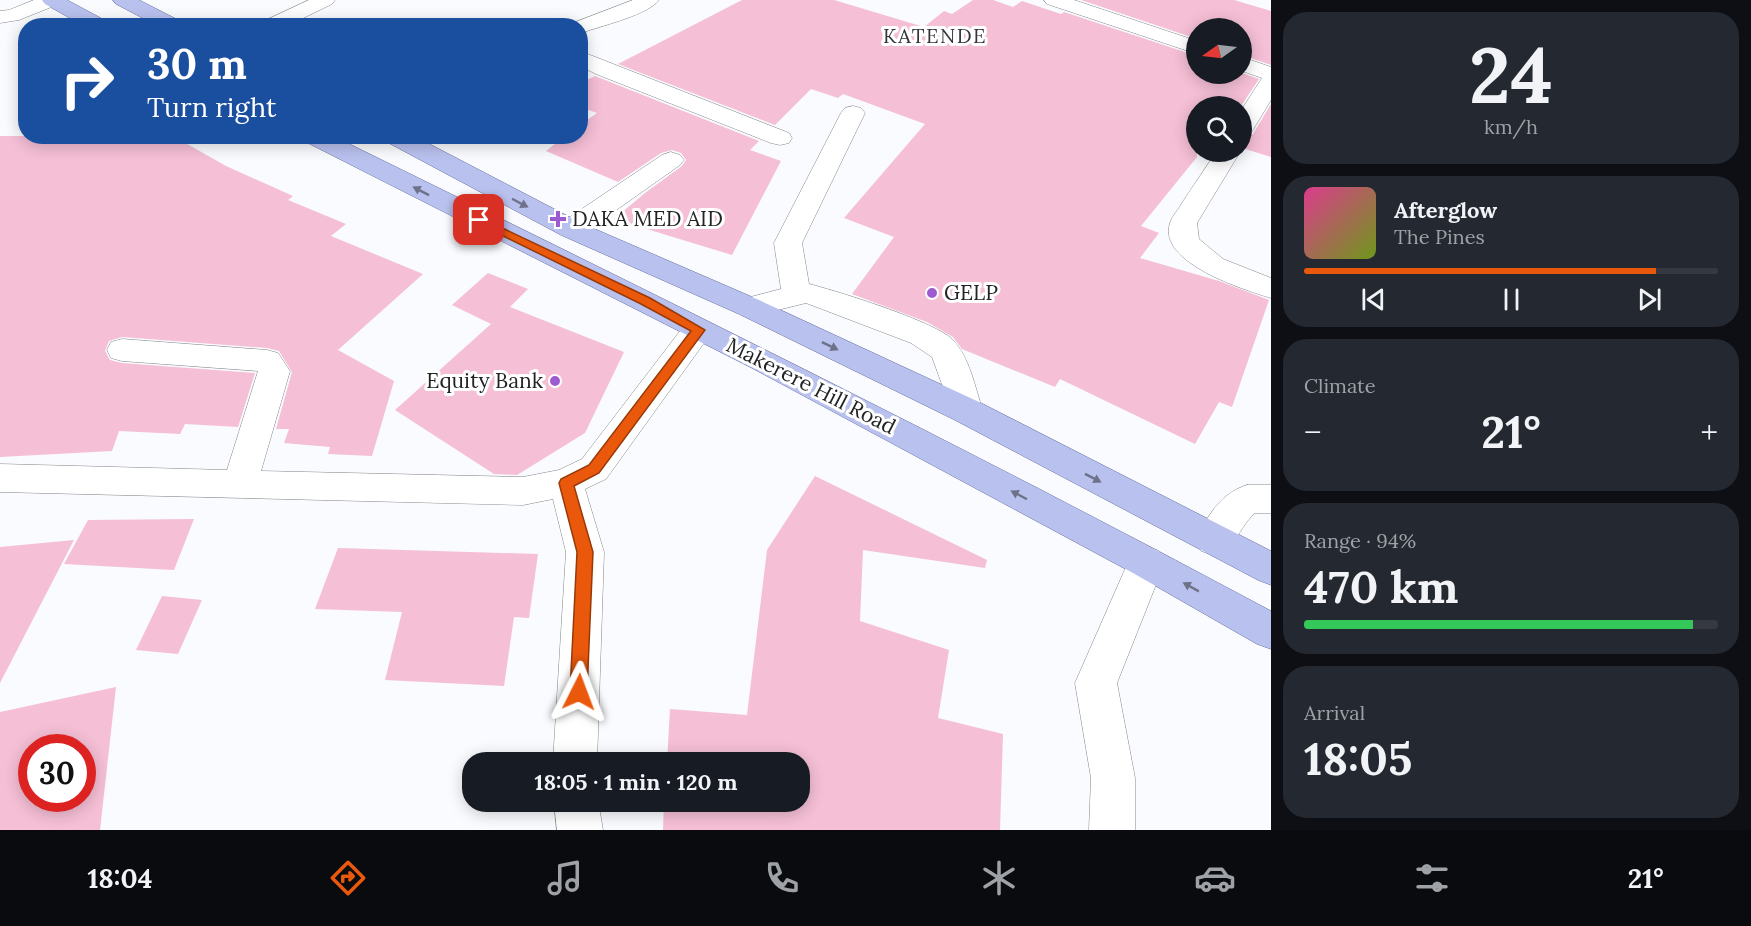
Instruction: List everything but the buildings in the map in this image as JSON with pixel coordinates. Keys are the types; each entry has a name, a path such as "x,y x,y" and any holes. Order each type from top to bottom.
{"main road":[{"path":"123,0 159,18"},
{"path":"57,2 86,18"},
{"name":"Makerere Hill Road","path":"329,144 645,301 698,330 763,360 1146,562 1271,631"},
{"name":"Makerere Hill Road","path":"409,144 571,229 749,307 967,411 1271,569"}],"street":[{"path":"286,18 325,0"},
{"path":"588,24 649,0"},
{"path":"1054,0 1186,44"},
{"path":"39,18 57,2"},
{"path":"11,27 12,16 57,2"},
{"path":"588,61 780,138"},
{"path":"1252,67 1271,74"},
{"path":"1252,112 1271,82"},
{"path":"796,294 788,243 853,113"},
{"path":"571,229 671,160"},
{"path":"1222,162 1182,224 1186,241 1201,256 1227,273 1271,288"},
{"path":"749,307 806,293 822,297 940,345 946,354 967,411"},
{"path":"0,478 523,491 566,483 594,469 698,330"},
{"path":"122,350 267,362 274,371 240,484"},
{"path":"566,483 585,552 575,752"},
{"path":"1214,540 1231,513 1246,499 1271,499"},
{"path":"1112,830 1113,778 1096,683 1146,562"},
{"path":"578,812 580,830"}],"place":[{"name":"DAKA MED AID","path":"558,219"},
{"name":"GELP","path":"932,293"},
{"name":"Equity Bank","path":"555,381"}],"district":[{"name":"KATENDE","path":"935,36"}],"route":[{"path":"479,220 645,301 698,330 594,469 566,483 585,552 579,692"}]}
